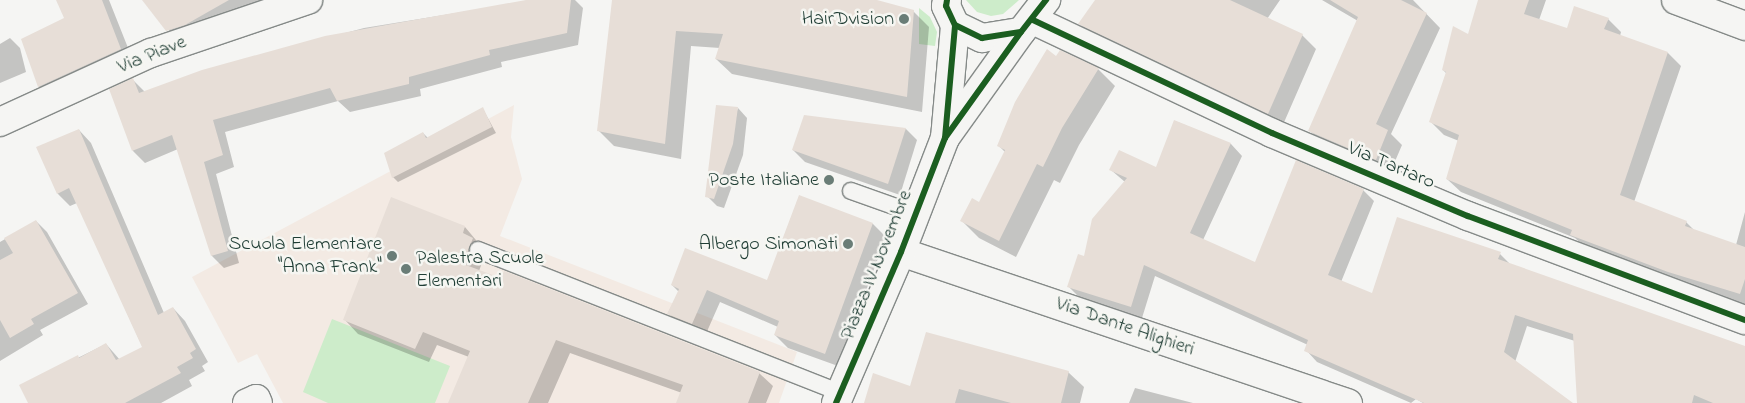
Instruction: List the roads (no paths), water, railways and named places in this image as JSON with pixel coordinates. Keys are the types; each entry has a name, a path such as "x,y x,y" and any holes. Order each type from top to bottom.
{"street":[{"name":"Via Piave","path":"0,122 152,53 308,0"},
{"path":"1676,0 1745,26"},
{"name":"Piazza IV Novembre","path":"946,8 982,38 1033,17"},
{"name":"Piazza IV Novembre","path":"945,138 946,8"},
{"name":"Piazza IV Novembre","path":"838,398 902,252 945,138 1033,17"},
{"name":"Via Tartaro","path":"1033,17 1272,132 1468,216 1745,320"},
{"name":"Via Dante Alighieri","path":"902,252 1348,403"},
{"path":"247,403 256,399 258,403"}],"lane":[{"path":"852,191 916,214"},
{"path":"478,250 838,398"}],"place":[{"name":"HairDvision","path":"904,19"},
{"name":"Poste Italiane","path":"829,180"},
{"name":"Albergo Simonati","path":"848,244"},
{"name":"Scuola Elementare \"Anna Frank\"","path":"392,256"},
{"name":"Palestra Scuole Elementari","path":"406,269"}]}
